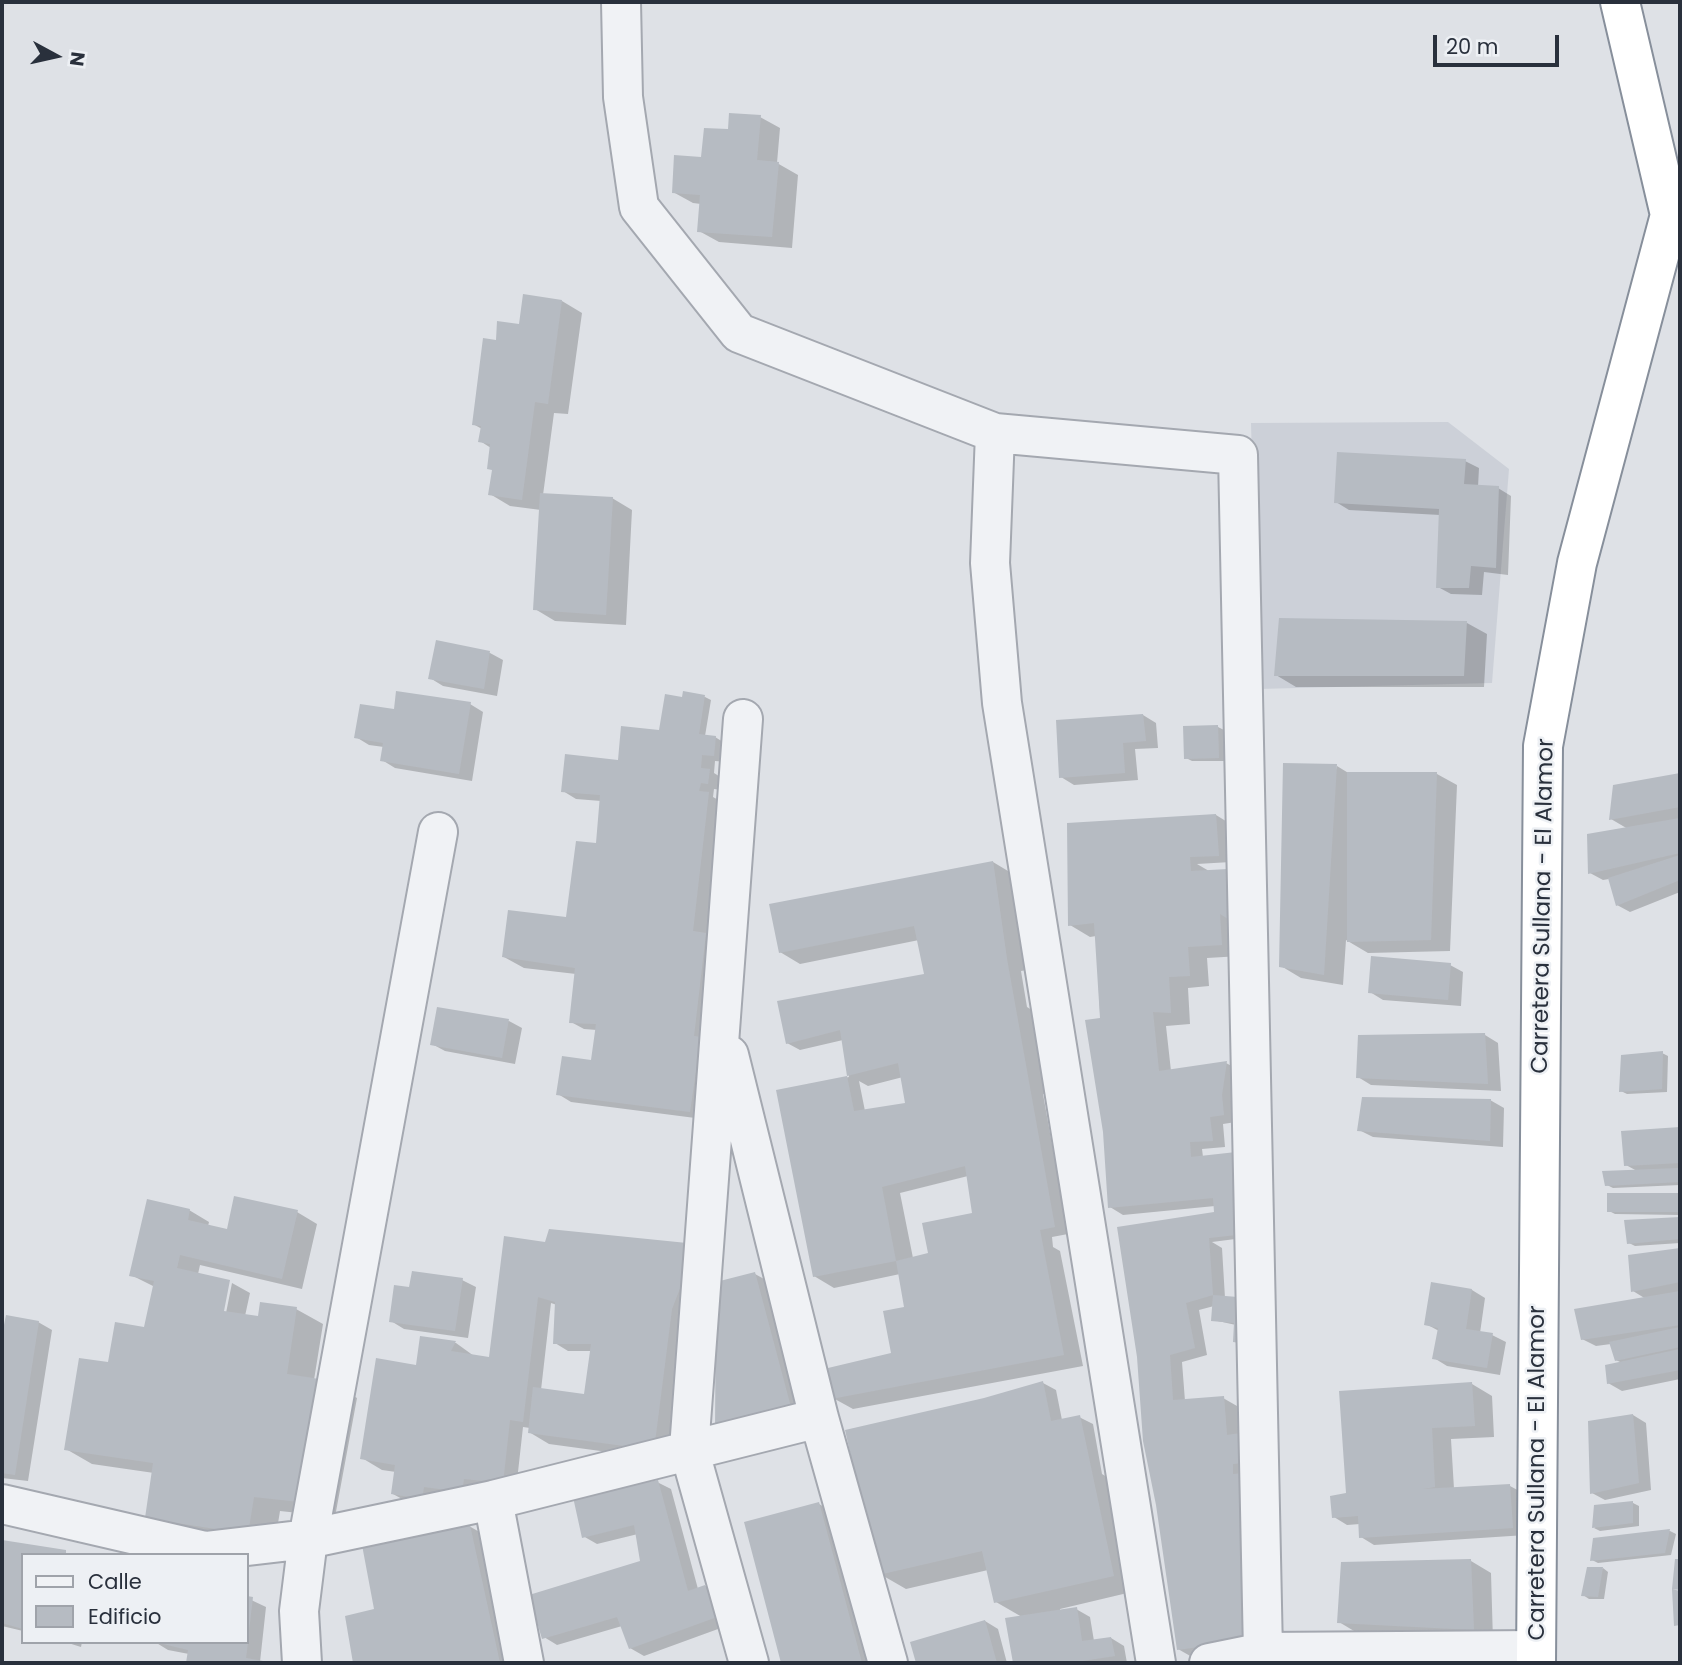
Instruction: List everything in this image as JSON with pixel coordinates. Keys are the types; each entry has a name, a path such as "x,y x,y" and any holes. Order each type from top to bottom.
{"highway":[{"name":"Carretera Sullana - El Alamor","path":"1536,1657 1543,746 1577,563 1670,215 1620,2"}],"street":[{"path":"621,2 623,97 639,207 738,333 995,433 1238,455 1263,1652"},
{"path":"995,433 990,563 1002,703 1156,1663"},
{"path":"743,719 689,1449 749,1663"},
{"path":"302,1663 299,1611 308,1539 438,832"},
{"path":"720,1022 819,1418 888,1663"},
{"path":"2,1504 205,1551 308,1539 493,1500 819,1418"},
{"path":"493,1500 524,1663"},
{"path":"1209,1663 1263,1652 1536,1657"}],"shaded area":[{"path":"1448,422 1509,469 1492,683 1258,689 1251,423"}],"building":[{"path":"729,113 761,115 757,160 779,162 772,237 697,232 700,195 672,193 674,155 701,157 704,128 728,129"},
{"path":"523,294 562,300 548,404 535,402 522,500 488,495 492,470 487,469 490,444 478,442 481,426 472,425 483,338 496,340 497,321 519,324"},
{"path":"1337,452 1466,459 1464,484 1499,486 1496,568 1471,566 1469,588 1436,588 1439,509 1334,503"},
{"path":"540,493 613,497 606,615 533,610"},
{"path":"1279,618 1467,621 1464,676 1274,676"},
{"path":"436,640 490,651 484,689 428,679"},
{"path":"396,691 471,702 459,774 380,761 383,743 354,738 360,704 394,709"},
{"path":"683,691 705,695 699,734 716,736 714,756 702,755 701,768 710,769 708,784 701,783 699,791 709,792 693,931 706,933 694,1036 701,1037 690,1112 556,1095 562,1056 591,1060 596,1024 569,1023 575,968 502,957 508,910 566,917 576,841 596,843 600,795 561,792 565,754 618,760 621,726 659,730 665,694 682,697"},
{"path":"1143,714 1146,741 1123,743 1125,773 1059,778 1056,720"},
{"path":"1218,725 1219,758 1184,759 1183,726"},
{"path":"1283,763 1337,764 1324,975 1279,967"},
{"path":"1347,772 1437,772 1431,940 1347,942"},
{"path":"1680,773 1680,807 1609,820 1613,785"},
{"path":"1216,814 1219,856 1190,857 1191,871 1228,869 1230,920 1220,914 1222,945 1188,947 1190,976 1169,977 1171,1013 1153,1012 1159,1071 1227,1061 1222,1095 1224,1115 1210,1117 1213,1141 1190,1142 1191,1157 1236,1152 1245,1234 1209,1238 1213,1295 1186,1303 1195,1348 1170,1355 1173,1400 1224,1396 1227,1435 1241,1433 1243,1463 1233,1464 1233,1474 1246,1473 1250,1640 1177,1650 1156,1505 1143,1441 1137,1357 1117,1227 1214,1212 1213,1198 1108,1208 1103,1132 1085,1020 1100,1018 1094,923 1068,926 1067,823"},
{"path":"1680,818 1680,853 1588,874 1587,834"},
{"path":"1680,855 1680,880 1616,906 1608,878"},
{"path":"993,861 1007,959 1055,1227 1040,1230 1064,1355 831,1399 828,1368 891,1353 883,1311 904,1307 896,1261 813,1277 776,1090 847,1076 840,1030 786,1044 777,1001 924,974 914,926 779,953 769,904","holes":["898,1063 905,1103 854,1111 847,1076","965,1166 972,1213 922,1223 928,1253 896,1261 882,1187"]},
{"path":"1371,956 1451,963 1448,1000 1368,993"},
{"path":"437,1007 509,1019 502,1058 430,1045"},
{"path":"1485,1033 1488,1084 1356,1078 1358,1035"},
{"path":"1663,1051 1662,1089 1619,1092 1621,1055"},
{"path":"1362,1097 1491,1099 1490,1141 1357,1131"},
{"path":"1680,1127 1680,1163 1624,1166 1621,1131"},
{"path":"1680,1168 1680,1182 1605,1186 1602,1171"},
{"path":"1607,1193 1679,1193 1680,1212 1607,1212"},
{"path":"234,1196 298,1210 282,1279 180,1255 177,1268 230,1280 224,1311 258,1316 260,1302 297,1307 287,1374 332,1381 309,1503 254,1497 248,1534 145,1518 153,1463 64,1450 79,1358 108,1362 115,1322 144,1327 154,1281 129,1276 147,1199 190,1209 188,1220 227,1229"},
{"path":"1680,1217 1680,1239 1627,1244 1624,1220"},
{"path":"549,1229 687,1243 682,1283 672,1309 654,1450 528,1433 533,1387 584,1394 591,1344 553,1344 555,1302 538,1297 523,1422 510,1420 503,1483 464,1479 462,1492 424,1487 422,1499 391,1494 395,1465 360,1459 376,1358 416,1365 420,1336 456,1341 451,1351 489,1357 504,1236 545,1242"},
{"path":"1680,1248 1680,1282 1631,1292 1628,1255"},
{"path":"412,1271 463,1278 455,1331 389,1322 394,1285 409,1287"},
{"path":"755,1272 792,1411 715,1432 716,1282"},
{"path":"1431,1282 1472,1289 1466,1329 1493,1333 1487,1368 1432,1359 1438,1328 1424,1325"},
{"path":"1680,1291 1680,1325 1581,1340 1574,1309"},
{"path":"1213,1295 1250,1298 1247,1344 1233,1342 1234,1323 1211,1321"},
{"path":"6,1315 39,1321 15,1475 2,1473 2,1335"},
{"path":"1680,1327 1680,1347 1615,1361 1609,1342"},
{"path":"1680,1349 1680,1370 1607,1384 1605,1365"},
{"path":"1043,1381 1051,1421 1080,1415 1114,1576 994,1603 982,1551 878,1575 845,1430 984,1398"},
{"path":"1472,1382 1475,1426 1432,1428 1435,1487 1422,1489 1510,1484 1513,1528 1359,1538 1358,1516 1332,1518 1330,1496 1346,1493 1339,1391"},
{"path":"1633,1414 1639,1483 1590,1494 1588,1421"},
{"path":"658,1480 688,1591 705,1585 717,1617 629,1649 617,1617 542,1639 529,1595 640,1561 634,1525 582,1538 573,1497"},
{"path":"1633,1501 1633,1523 1592,1528 1594,1505"},
{"path":"819,1502 862,1663 781,1663 744,1522"},
{"path":"470,1525 500,1663 353,1663 345,1616 374,1609 362,1545"},
{"path":"1670,1529 1665,1553 1590,1561 1593,1538"},
{"path":"2,1540 66,1550 66,1553 21,1553 21,1628 2,1623"},
{"path":"1471,1559 1474,1630 1337,1623 1341,1562"},
{"path":"1675,1559 1680,1559 1680,1590 1672,1589"},
{"path":"1587,1567 1603,1567 1598,1597 1581,1596"},
{"path":"1672,1589 1680,1591 1680,1625 1674,1626"},
{"path":"248,1596 253,1597 248,1639"},
{"path":"1077,1607 1082,1641 1111,1637 1115,1656 1069,1663 1013,1663 1005,1618"},
{"path":"985,1620 997,1663 916,1663 910,1642"},
{"path":"163,1644 248,1644 246,1658 263,1663 186,1663 188,1650"}]}
